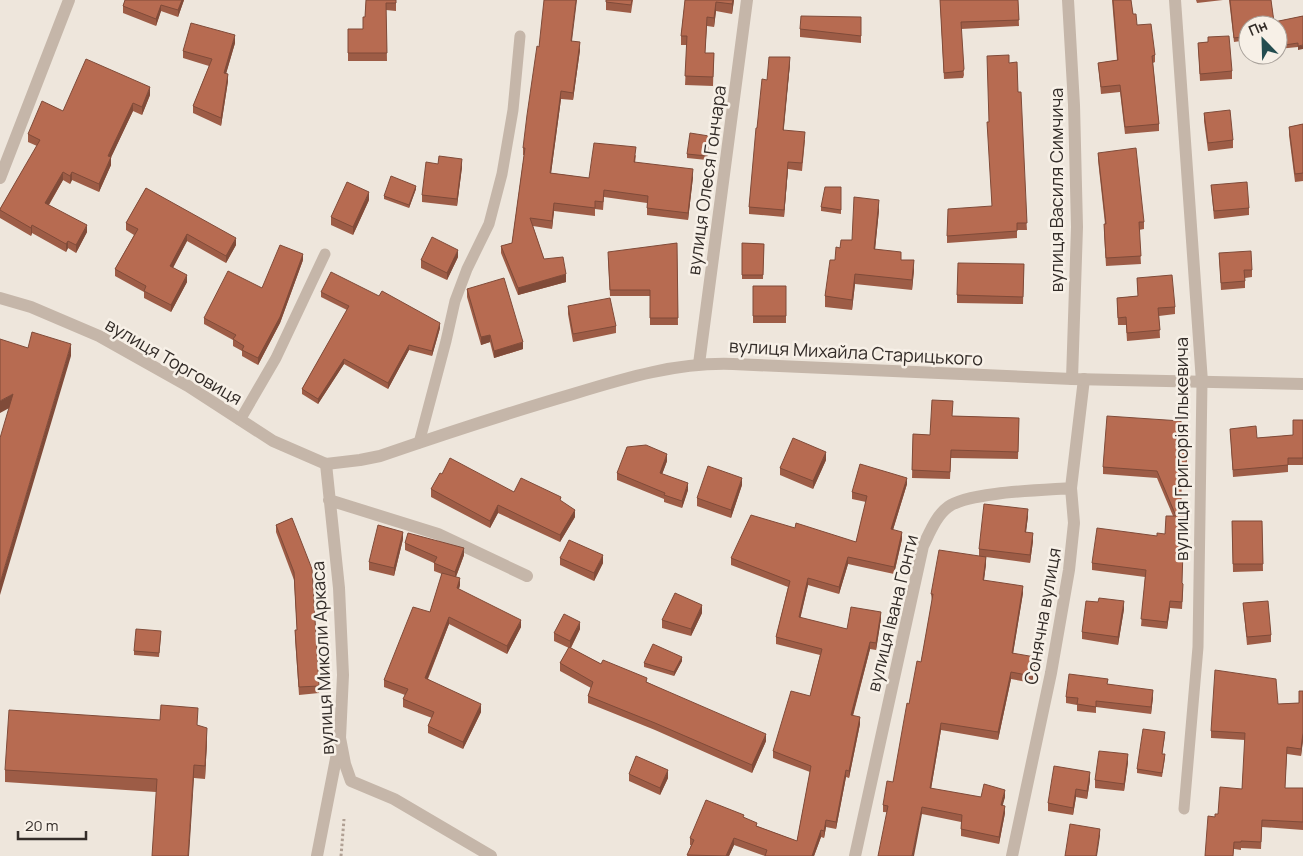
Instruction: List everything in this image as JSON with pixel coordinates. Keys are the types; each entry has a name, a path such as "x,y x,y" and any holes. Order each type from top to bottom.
{"street":[{"path":"0,178 69,0"},
{"name":"вулиця Олеся Гончара","path":"699,364 747,0"},
{"name":"вулиця Василя Симчича","path":"1068,0 1074,105 1078,379"},
{"name":"вулиця Григорія Ількевича","path":"1175,0 1202,382"},
{"name":"вулиця Торговиця","path":"0,298 31,306 99,336 188,386 272,441 326,464"},
{"name":"вулиця Михайла Старицького","path":"326,464 373,457 502,414 626,378 699,364 743,364 1078,379 1303,384"},
{"name":"Сонячна вулиця","path":"1012,856 1066,595 1074,523 1071,488 1078,379"},
{"name":"вулиця Миколи Аркаса","path":"326,464 339,588 343,675 340,738 345,764 351,781 394,799 491,856"},
{"name":"вулиця Івана Гонти","path":"855,856 923,546 937,518 949,506 973,498 1071,488"},
{"path":"329,500 438,534 527,576"},
{"path":"317,856 340,738"}],"lane":[{"path":"419,443 446,341 454,301 488,224 502,174 512,110 520,36"},
{"path":"240,420 276,358 325,254"},
{"name":"вулиця Григорія Ількевича","path":"1184,809 1198,647 1202,382"}],"building":[{"path":"125,0 182,0 178,10 161,5 156,19 123,6"},
{"path":"366,0 396,0 396,3 386,3 387,53 348,53 348,29 363,29"},
{"path":"544,0 576,0 571,41 580,42 573,93 561,91 550,173 589,178 594,143 636,147 634,162 693,169 688,213 647,208 648,196 604,190 603,202 595,201 595,208 554,203 552,221 530,218 544,259 563,257 566,274 518,288 501,246 512,243 525,148 523,148 527,115 537,46 539,47"},
{"path":"606,0 632,0 631,5 606,2"},
{"path":"685,0 733,0 732,4 716,2 714,18 707,17 705,53 714,53 713,77 685,76 687,36 681,36"},
{"path":"940,0 1018,0 1019,20 961,22 964,69 963,71 944,73"},
{"path":"1113,0 1131,0 1133,14 1136,14 1137,25 1151,24 1155,55 1152,56 1159,124 1125,127 1120,85 1101,87 1098,63 1118,60"},
{"path":"1230,0 1271,0 1273,15 1238,15 1238,37 1234,38"},
{"path":"801,16 861,17 861,36 800,29"},
{"path":"1303,16 1303,45 1298,46 1298,43 1288,44 1288,19"},
{"path":"191,23 235,35 224,73 228,74 221,118 193,106 212,59 183,51"},
{"path":"1229,36 1232,71 1200,74 1198,43 1208,42 1208,37"},
{"path":"1009,55 1009,63 1017,62 1018,92 1021,92 1027,223 1017,223 1017,231 947,236 948,209 992,206 987,122 989,122 987,56"},
{"path":"769,57 790,57 783,130 805,132 802,163 788,162 784,210 749,207 762,79 767,80"},
{"path":"86,59 150,87 142,107 133,103 108,156 111,157 99,184 72,172 70,176 63,172 45,203 87,225 76,245 68,241 66,244 32,225 31,228 0,209 40,140 28,134 42,101 63,111"},
{"path":"1230,110 1233,140 1208,143 1204,113"},
{"path":"1303,124 1303,173 1295,174 1289,127"},
{"path":"690,133 709,136 707,156 687,154"},
{"path":"1136,148 1144,222 1139,222 1141,256 1106,258 1104,224 1106,224 1098,153"},
{"path":"439,156 462,159 457,199 422,195 426,162 438,164"},
{"path":"391,176 416,186 409,205 384,196"},
{"path":"347,182 369,192 353,227 331,217"},
{"path":"1247,182 1249,208 1214,211 1211,185"},
{"path":"825,187 841,187 841,210 821,207"},
{"path":"146,188 236,238 226,256 187,234 170,266 187,275 171,305 144,291 146,286 115,269 138,229 126,223"},
{"path":"854,197 879,200 874,249 901,252 901,260 914,260 912,280 855,274 852,300 825,296 830,260 835,260 836,247 840,248 841,240 852,240"},
{"path":"432,237 458,250 447,273 421,260"},
{"path":"677,243 678,318 650,318 650,290 610,290 608,252"},
{"path":"742,243 764,244 763,275 742,275"},
{"path":"280,245 303,254 280,317 258,358 242,350 244,346 233,339 236,335 204,318 228,271 262,288"},
{"path":"1251,251 1252,270 1244,270 1245,281 1221,283 1219,253"},
{"path":"958,263 1024,264 1023,297 957,295"},
{"path":"331,272 379,296 382,291 440,323 432,351 409,345 388,383 344,359 318,399 302,389 349,306 321,292"},
{"path":"1172,275 1175,307 1158,308 1160,330 1127,333 1126,317 1118,318 1117,298 1138,296 1137,278"},
{"path":"504,278 523,342 494,351 490,335 481,337 467,289"},
{"path":"753,286 786,286 786,316 753,316"},
{"path":"610,298 616,326 573,334 568,306"},
{"path":"32,332 71,344 0,583 0,438 13,394 0,401 0,339 28,348"},
{"path":"932,400 953,401 952,416 1019,418 1018,452 951,450 950,472 912,470 913,434 930,435"},
{"path":"1107,416 1181,421 1182,446 1187,446 1186,465 1181,465 1181,516 1184,516 1182,602 1170,601 1167,622 1141,619 1146,570 1092,563 1097,528 1157,536 1157,533 1165,534 1166,516 1176,516 1157,471 1103,467"},
{"path":"1293,420 1303,420 1303,458 1288,458 1288,465 1233,470 1230,429 1256,426 1257,438 1293,435"},
{"path":"793,438 826,452 813,481 780,468"},
{"path":"646,445 667,454 660,473 688,483 682,501 664,495 665,493 617,473 627,447"},
{"path":"450,458 514,492 521,478 561,497 560,500 575,510 560,535 498,505 490,521 431,489 440,473 442,474"},
{"path":"860,464 907,478 891,529 902,532 894,567 848,557 839,587 808,578 799,617 847,629 851,607 881,612 876,643 870,642 851,715 860,717 849,771 846,770 836,822 826,820 824,831 821,830 812,856 765,856 767,850 734,838 726,856 687,855 694,840 690,838 706,800 744,815 743,817 757,823 756,826 797,841 811,766 773,751 791,691 810,696 822,649 776,637 790,581 731,558 751,515 795,528 796,523 856,542 867,496 852,492"},
{"path":"708,466 742,478 731,510 697,498"},
{"path":"984,504 1028,509 1025,532 1033,533 1030,555 979,549"},
{"path":"292,518 312,569 319,686 299,687 295,630 297,630 294,572 276,525"},
{"path":"1232,521 1262,521 1263,564 1233,564"},
{"path":"378,525 403,532 394,568 369,562"},
{"path":"408,533 464,548 455,572 434,563 437,557 405,543"},
{"path":"569,540 603,555 594,573 560,558"},
{"path":"939,550 986,557 983,580 1023,586 1012,653 1035,657 1032,676 1011,672 998,732 941,723 930,788 981,797 984,784 1005,790 1001,805 1005,806 999,837 961,829 962,815 922,807 912,856 878,856 888,806 883,805 887,781 893,782 907,703 909,704 917,661 921,662"},
{"path":"442,573 460,578 457,588 521,620 507,646 449,617 425,678 481,704 463,742 428,726 434,712 403,699 408,689 384,680 413,607 430,612"},
{"path":"675,593 702,605 691,629 662,620"},
{"path":"1099,598 1124,601 1118,637 1082,632 1086,601 1098,602"},
{"path":"1268,601 1271,635 1247,637 1243,603"},
{"path":"564,614 580,622 570,641 554,633"},
{"path":"136,629 161,631 159,653 134,651"},
{"path":"653,644 682,657 674,672 644,663"},
{"path":"569,647 601,664 603,660 647,678 646,682 766,734 752,765 588,696 593,682 560,663"},
{"path":"1215,670 1276,679 1278,704 1299,703 1299,691 1303,691 1301,749 1287,747 1285,788 1303,788 1303,822 1262,820 1261,842 1234,842 1233,856 1205,856 1208,816 1215,817 1215,814 1218,814 1220,787 1242,789 1245,733 1211,731"},
{"path":"1069,674 1108,679 1107,684 1153,690 1151,707 1096,701 1096,707 1077,704 1078,698 1066,697"},
{"path":"161,705 198,708 197,725 207,728 205,766 194,765 188,856 152,856 157,779 5,770 9,710 160,720"},
{"path":"1143,729 1165,732 1162,754 1165,754 1162,773 1137,769"},
{"path":"1099,751 1128,754 1124,784 1095,780"},
{"path":"636,756 668,770 660,788 629,774"},
{"path":"1054,766 1090,772 1087,791 1076,789 1073,808 1048,803"},
{"path":"1070,824 1100,829 1096,856 1065,856"}]}
